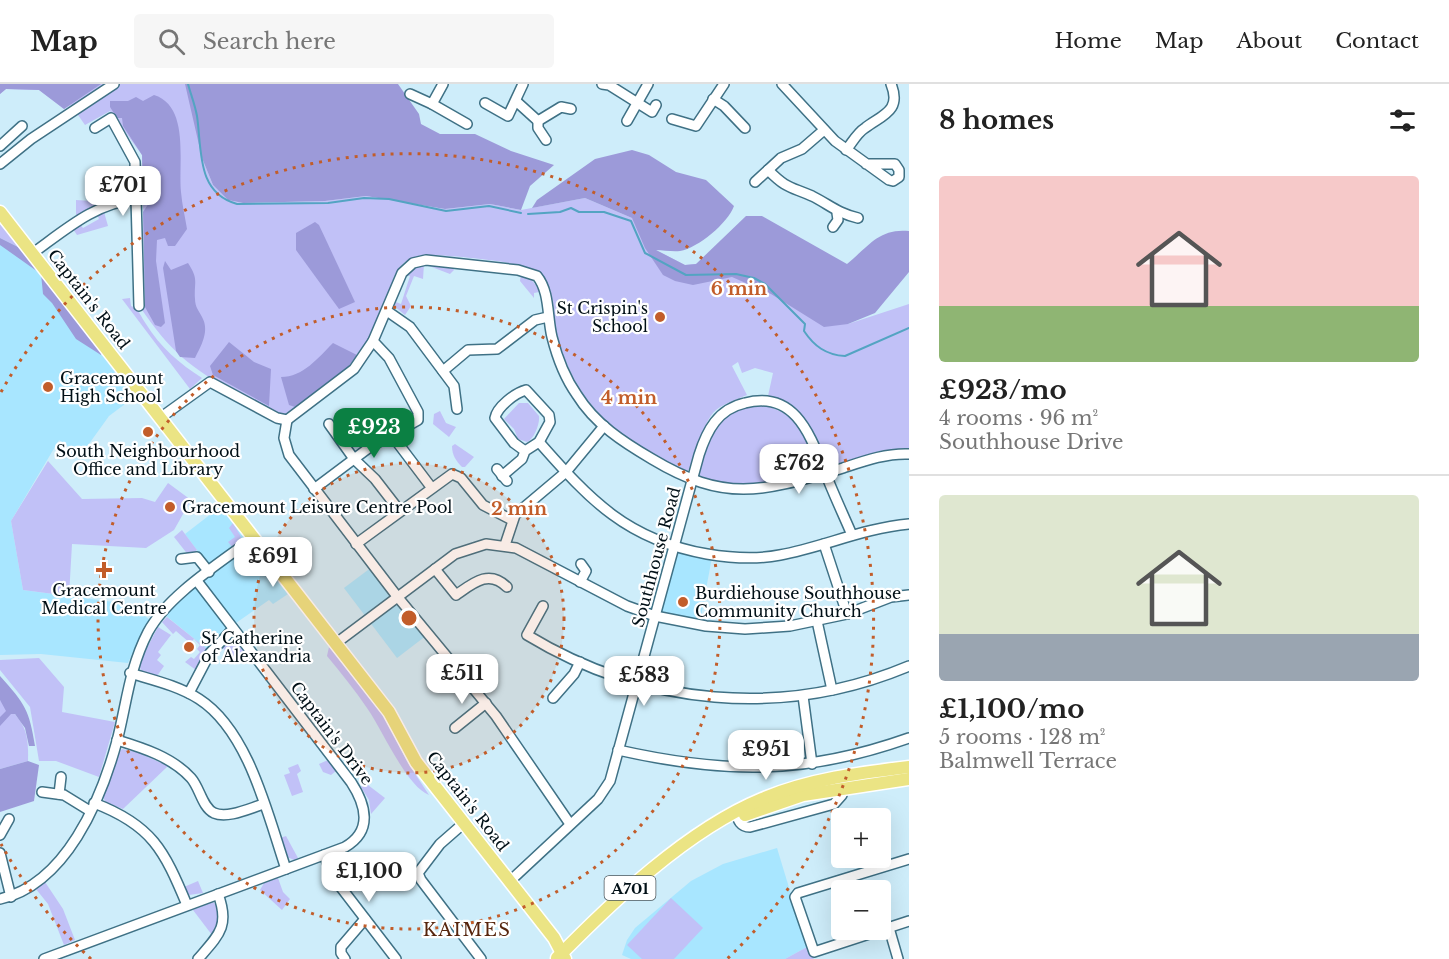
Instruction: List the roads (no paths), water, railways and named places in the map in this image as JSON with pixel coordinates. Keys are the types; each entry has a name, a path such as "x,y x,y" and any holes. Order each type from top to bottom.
{"main road":[{"name":"Captain's Road","path":"0,212 389,712 416,762 554,938 561,957"},
{"name":"A701","path":"561,957 631,887 705,831 736,814 804,784 846,775 909,767"},
{"name":"A701","path":"736,814 794,797 909,779"}],"street":[{"path":"0,164 31,139 114,84"},
{"path":"432,104 443,84"},
{"path":"485,103 507,116 517,102 523,84"},
{"path":"607,84 652,112 656,105"},
{"path":"627,121 648,84"},
{"path":"696,126 724,84"},
{"path":"782,84 824,130 846,150 866,164 893,182 899,177 899,170 895,164 866,164"},
{"path":"846,150 864,128 880,120 889,111 894,100 891,84"},
{"path":"410,94 467,124"},
{"path":"713,99 724,106 745,128"},
{"path":"517,102 538,121 538,128 546,140"},
{"path":"538,121 561,107 571,109"},
{"path":"95,128 111,118 135,162 137,303"},
{"path":"672,119 696,126 701,136"},
{"path":"0,146 22,126"},
{"path":"755,182 781,158 802,149 824,130"},
{"path":"768,170 787,188 812,196 837,213 858,218"},
{"path":"33,253 89,213 116,203 136,199"},
{"path":"833,227 838,220 837,213"},
{"path":"160,418 210,382 277,418 287,420 346,377 373,341 402,273 413,263 426,260 532,273 543,285 556,351 576,395 604,426 637,450 692,481 711,487 744,489 789,483 883,456 909,454"},
{"path":"387,311 410,327 443,370 455,389 457,409"},
{"path":"443,370 468,350 497,350 535,320 548,317"},
{"path":"314,489 354,459 416,422 419,416 389,358 373,341"},
{"path":"502,475 522,459 525,451 539,442 550,419 532,394 523,391 496,412 495,418 514,443 525,451"},
{"name":"Southhouse Road","path":"510,881 602,795 637,684 703,444 716,419 737,405 758,401 780,405 800,419 809,432 852,535"},
{"path":"287,420 286,449 314,489 486,703 570,824"},
{"path":"329,424 354,459 375,479 399,510"},
{"path":"505,545 512,520 566,472 604,426"},
{"path":"397,442 431,487"},
{"path":"539,442 591,499 618,521 674,547 724,556 752,558 779,555 852,535 909,524"},
{"path":"356,544 448,476 458,475 480,502 512,520"},
{"path":"0,899 10,897 31,886 52,869 69,847 92,807 117,740 130,673 135,659 156,622 197,581 253,538"},
{"path":"824,544 847,614"},
{"path":"335,644 455,554 470,548 505,545 524,551 627,606 655,616 706,626 745,629 817,621 847,614 891,597 909,595"},
{"path":"181,559 197,557 209,572"},
{"path":"580,582 583,568 596,572"},
{"path":"435,569 456,595 474,582 487,577 498,578 507,587"},
{"name":"Captain's Drive","path":"44,959 324,855 349,845 359,835 365,816 362,799 197,581"},
{"path":"543,606 527,635 580,662 637,684 670,692 725,699 803,696 877,678 909,666"},
{"path":"817,621 832,690"},
{"path":"189,693 210,653 233,629"},
{"path":"553,698 574,674 580,662"},
{"path":"130,673 189,693 211,709 232,735 251,771 285,869"},
{"path":"803,696 812,764"},
{"path":"455,728 486,703"},
{"path":"618,750 663,760 731,768 812,764 854,756 909,738"},
{"path":"117,740 152,752 178,766 197,786 208,808 216,814 228,814 264,804"},
{"path":"59,794 61,777"},
{"path":"42,792 59,794 92,807 122,814 142,828 165,859 187,905"},
{"path":"0,835 9,819"},
{"path":"464,823 440,844 418,873 481,959"},
{"path":"0,853 10,897"},
{"path":"324,855 333,877 396,959"},
{"path":"840,880 909,859"},
{"path":"831,883 798,893 795,897 814,952 850,940"},
{"path":"198,959 219,934 224,922 224,908 218,894"},
{"path":"345,959 341,953 341,947 365,920"},
{"path":"891,926 909,921"},
{"path":"891,934 898,959"},
{"path":"72,948 76,959"}],"waterway":[{"path":"188,84 197,116 201,155 208,180 214,190 237,204 328,203 364,198 389,199 446,211 489,206 521,213"},
{"path":"528,214 560,212 571,208 579,212 604,212 631,221 645,253 686,275 736,274 754,278 765,284 805,324 804,331 812,341 821,349 832,354 845,356 909,328"}],"place":[{"name":"St Crispin's School","path":"660,317"},
{"name":"Gracemount High School","path":"48,387"},
{"name":"South Neighbourhood Office and Library","path":"148,432"},
{"name":"Gracemount Leisure Centre Pool","path":"170,507"},
{"name":"Gracemount Medical Centre","path":"104,570"},
{"name":"Burdiehouse Southhouse Community Church","path":"683,602"},
{"name":"St Catherine of Alexandria","path":"189,647"}],"district":[{"name":"KAIMES","path":"467,930"}]}
